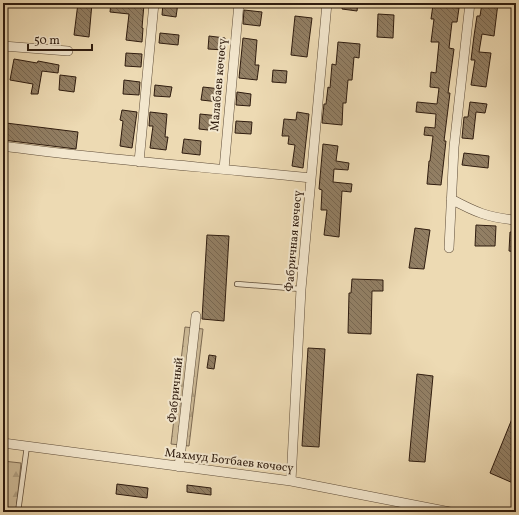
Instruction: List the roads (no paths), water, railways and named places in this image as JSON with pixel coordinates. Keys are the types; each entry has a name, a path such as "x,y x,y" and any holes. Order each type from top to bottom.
{"street":[{"path":"139,162 154,3"},
{"name":"Малабаев көчөсү","path":"224,169 239,3"},
{"name":"Фабричная көчөсү","path":"291,481 301,289 327,3"},
{"path":"449,248 454,147 470,3"},
{"path":"3,46 68,51"},
{"path":"3,146 139,162 311,178"},
{"path":"451,199 484,215 498,219 516,220"},
{"name":"Фабричный","path":"179,467 196,316"},
{"name":"Махмуд Ботбаев көчөсү","path":"3,443 291,481 450,512"}],"lane":[{"path":"237,284 301,289"},
{"path":"18,512 27,446"}]}
